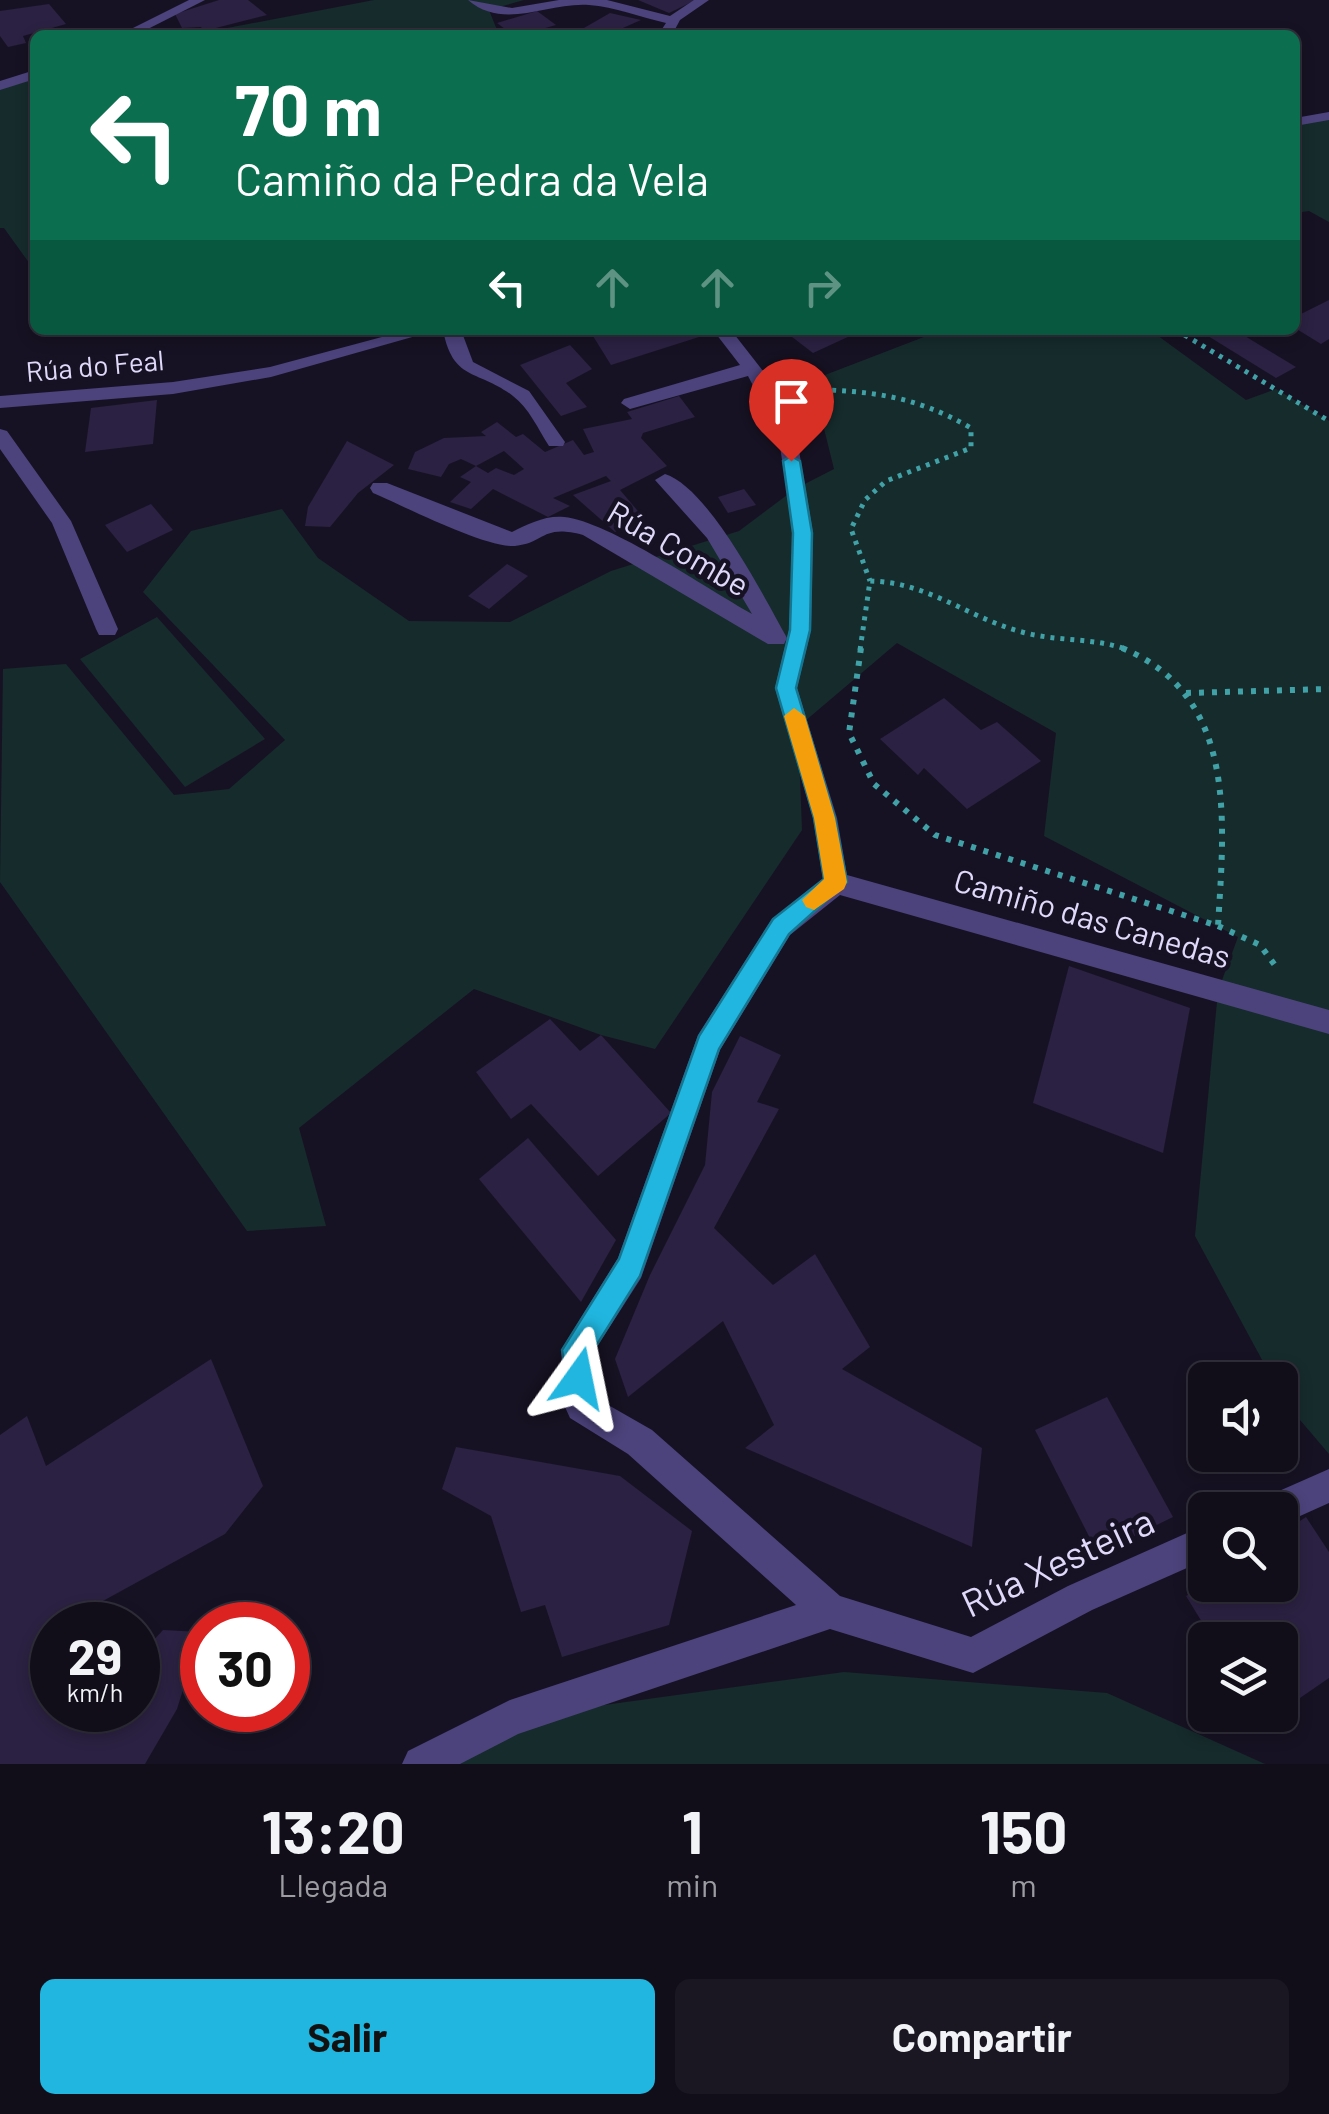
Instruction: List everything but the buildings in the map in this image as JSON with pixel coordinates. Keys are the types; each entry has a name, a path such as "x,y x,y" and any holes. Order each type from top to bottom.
{"street":[{"path":"136,30 199,0"},
{"path":"474,0 489,10 506,12 595,2 673,20"},
{"path":"668,30 673,20 705,1"},
{"path":"0,86 30,76"},
{"path":"1300,121 1329,116"},
{"name":"Rúa do Feal","path":"0,402 173,388 271,372 409,335"},
{"path":"453,335 456,352 465,366 522,393 556,442"},
{"path":"420,1764 510,1718 830,1611 640,1442 582,1407 577,1350 630,1266 708,1044 781,926 836,882 824,818 786,688 800,630 802,533 787,434 754,372 726,335"},
{"path":"630,403 738,370 754,372"},
{"path":"0,435 62,521 107,629"},
{"name":"Rúa Combe","path":"664,480 688,498 717,538 792,665"},
{"name":"Rúa Combe","path":"380,488 488,534 514,539 542,526 563,523 590,530 776,638"},
{"name":"Camiño das Canedas","path":"836,882 1329,1022"},
{"path":"1298,1500 1329,1486"},
{"name":"Rúa Xesteira","path":"830,1611 972,1654 1080,1598 1188,1550"}],"path":[{"path":"1184,335 1329,421"},
{"path":"754,372 789,388 879,390 937,408 971,428 971,448 886,482 864,500 851,529 870,581 849,733 874,784 935,835 1218,926 1260,945 1282,974"},
{"path":"870,581 899,579 1020,632 1126,648 1186,692 1210,740 1224,802 1218,926"},
{"path":"1186,692 1329,689"}],"green space":[{"path":"374,0 524,0 489,10 497,30 217,30"},
{"path":"30,75 30,264 4,228 0,228 0,86"},
{"path":"1329,116 1329,222 1309,211 1300,212 1300,121"},
{"path":"929,335 1157,335 1246,400 1276,389 1329,421 1329,1454 1298,1418 1298,1362 1263,1362 1195,1236 1218,991 1238,937 1044,836 1056,733 897,643 798,727 802,830 655,1049 601,1035 474,989 299,1128 326,1226 247,1231 0,882 3,669 66,664 174,795 229,789 285,740 143,592 191,531 282,509 318,558 409,621 510,622 611,571 739,531 795,489 834,469 812,380"},
{"path":"157,617 265,739 185,787 80,659"},
{"path":"844,1672 1107,1693 1265,1764 421,1764 510,1718"}],"slow traffic":[{"path":"794,716 824,818 836,882 814,900"}],"route":[{"path":"579,1378 577,1350 630,1266 708,1044 781,926 836,882 824,818 786,688 800,630 802,533 791,461"}]}
